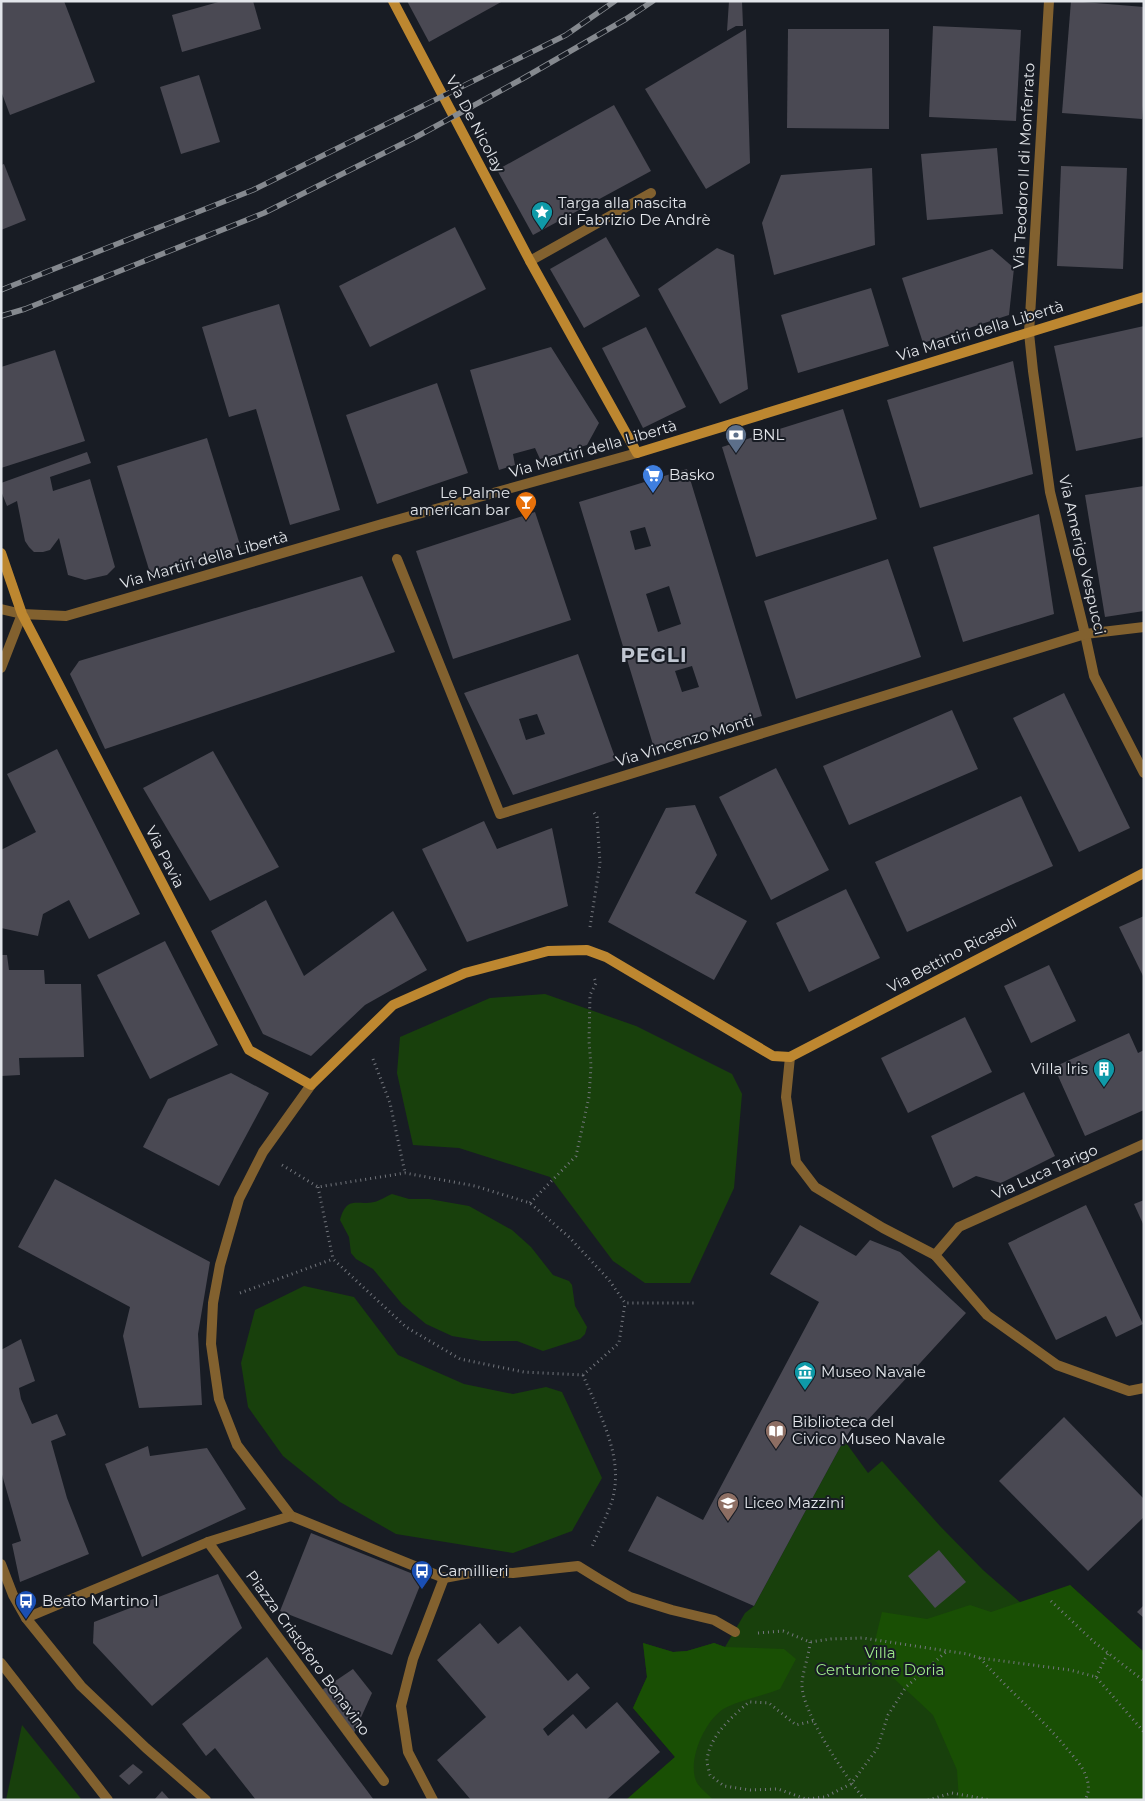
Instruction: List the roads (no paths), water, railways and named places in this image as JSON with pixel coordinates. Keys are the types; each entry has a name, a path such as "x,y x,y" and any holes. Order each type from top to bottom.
{"street":[{"name":"Via De Nicolay","path":"393,1 530,261 636,453"},
{"name":"Via Teodoro II di Monferrato","path":"1030,333 1049,1"},
{"path":"530,261 651,193"},
{"name":"Via Martiri della Libertà","path":"1,609 22,614 66,616 382,524 636,453 1144,297"},
{"name":"Via Amerigo Vespucci","path":"1030,333 1033,371 1050,492 1094,676 1144,773"},
{"path":"1,553 22,614 1,668"},
{"name":"Via Vincenzo Monti","path":"397,559 500,814 1085,634 1144,626"},
{"name":"Via Pavia","path":"22,614 249,1050 311,1085"},
{"name":"Via Bettino Ricasoli","path":"790,1057 1144,872"},
{"path":"735,1632 714,1620 672,1610 630,1596 578,1566 513,1573 476,1572 444,1578 291,1516 237,1444 219,1399 211,1344 213,1303 220,1265 239,1199 263,1152 311,1085 393,1005 465,973 548,951 587,950 606,957 773,1056 790,1057 786,1096 796,1162 814,1187 883,1228 935,1255 987,1316 1057,1365 1128,1390 1144,1388"},
{"name":"Via Luca Tarigo","path":"935,1255 959,1227 1144,1144"},
{"path":"26,1618 208,1542 291,1516"},
{"name":"Piazza Cristoforo Bonavino","path":"208,1542 384,1781"},
{"path":"1,1564 13,1595 26,1618 81,1686 146,1748 206,1800"},
{"path":"432,1800 408,1752 401,1706 414,1659 444,1578"},
{"path":"1,1663 108,1800"}],"railway":[{"path":"1,290 253,190 566,35 615,1"},
{"path":"1,316 25,309 264,213 416,137 522,79 626,19 653,1"}],"place":[{"name":"Targa alla nascita di Fabrizio De Andrè","path":"542,231"},
{"name":"BNL","path":"736,454"},
{"name":"Basko","path":"653,494"},
{"name":"Le Palme american bar","path":"526,521"},
{"name":"Villa Iris","path":"1104,1088"},
{"name":"Museo Navale","path":"805,1391"},
{"name":"Biblioteca del Civico Museo Navale","path":"776,1450"},
{"name":"Liceo Mazzini","path":"728,1522"},
{"name":"Camillieri","path":"422,1590"},
{"name":"Beato Martino 1","path":"26,1620"}],"district":[{"name":"PEGLI","path":"654,655"}],"park label":[{"name":"Villa Centurione Doria","path":"880,1662"}]}
